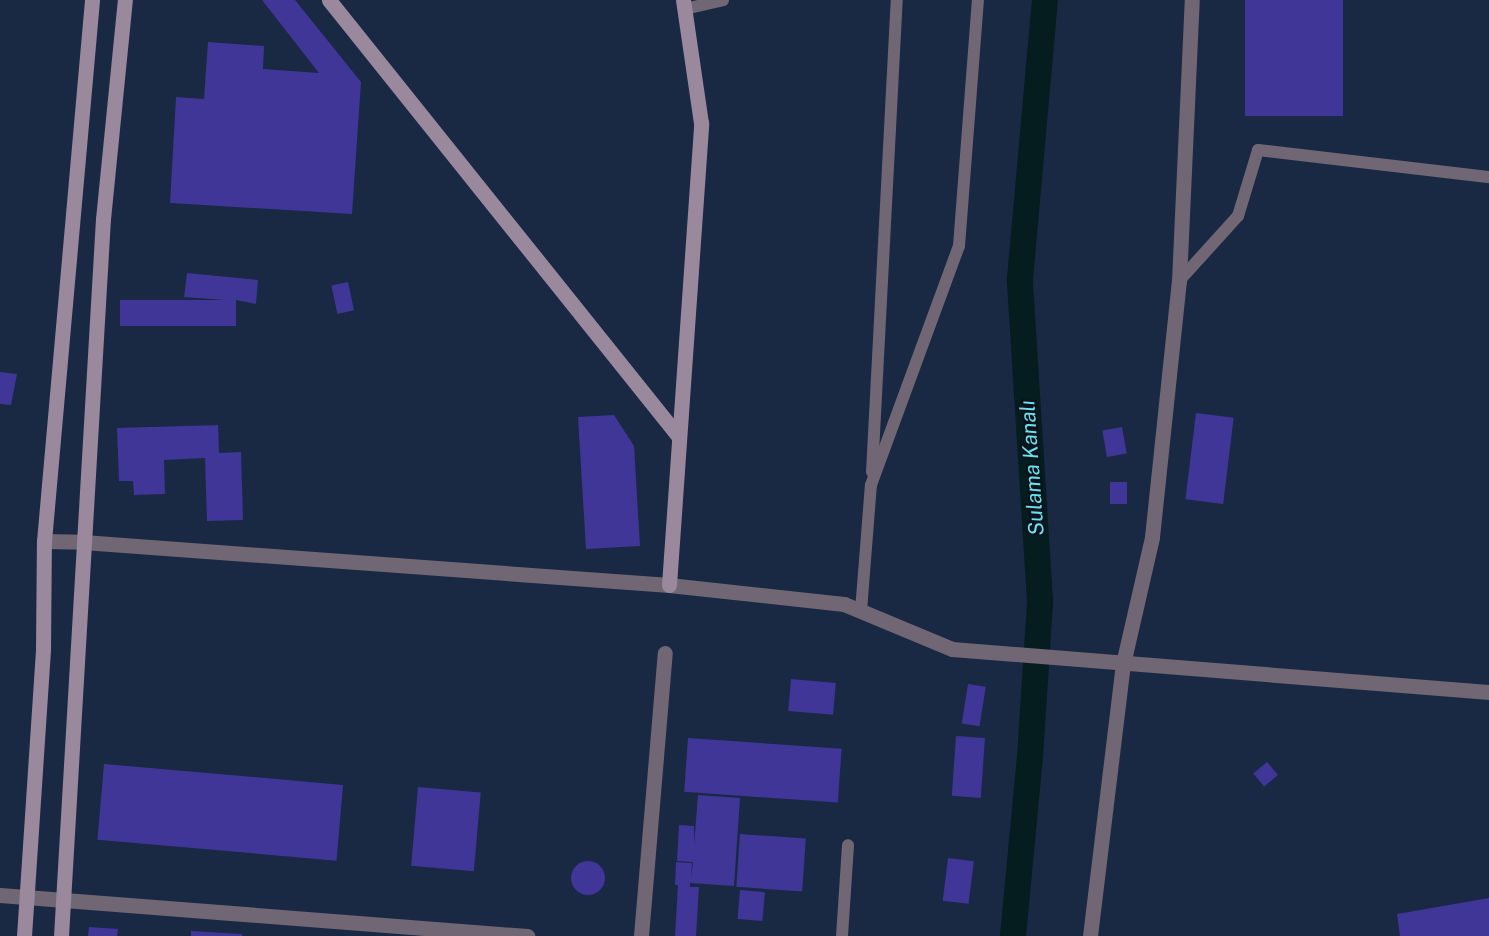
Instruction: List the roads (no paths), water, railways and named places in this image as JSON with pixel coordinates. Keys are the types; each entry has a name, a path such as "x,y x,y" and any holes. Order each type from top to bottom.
{"street":[{"path":"24,936 43,649 44,542 92,0"},
{"path":"61,936 103,219 124,0"},
{"path":"329,0 679,437"},
{"path":"1090,936 1123,664 1152,537 1179,282 1192,0"},
{"path":"669,585 701,123 684,5"},
{"path":"44,542 83,542 669,585 844,604 952,649 1489,692"},
{"path":"641,936 665,653"},
{"path":"0,895 527,936"}],"lane":[{"path":"684,5 723,0"},
{"path":"861,611 871,485 897,0"},
{"path":"871,485 959,246 978,0"},
{"path":"1179,282 1238,216 1258,150 1489,177"},
{"path":"842,936 848,845"}],"waterway":[{"name":"Sulama Kanalı","path":"1013,936 1030,757 1040,601 1020,279 1045,0"}]}
